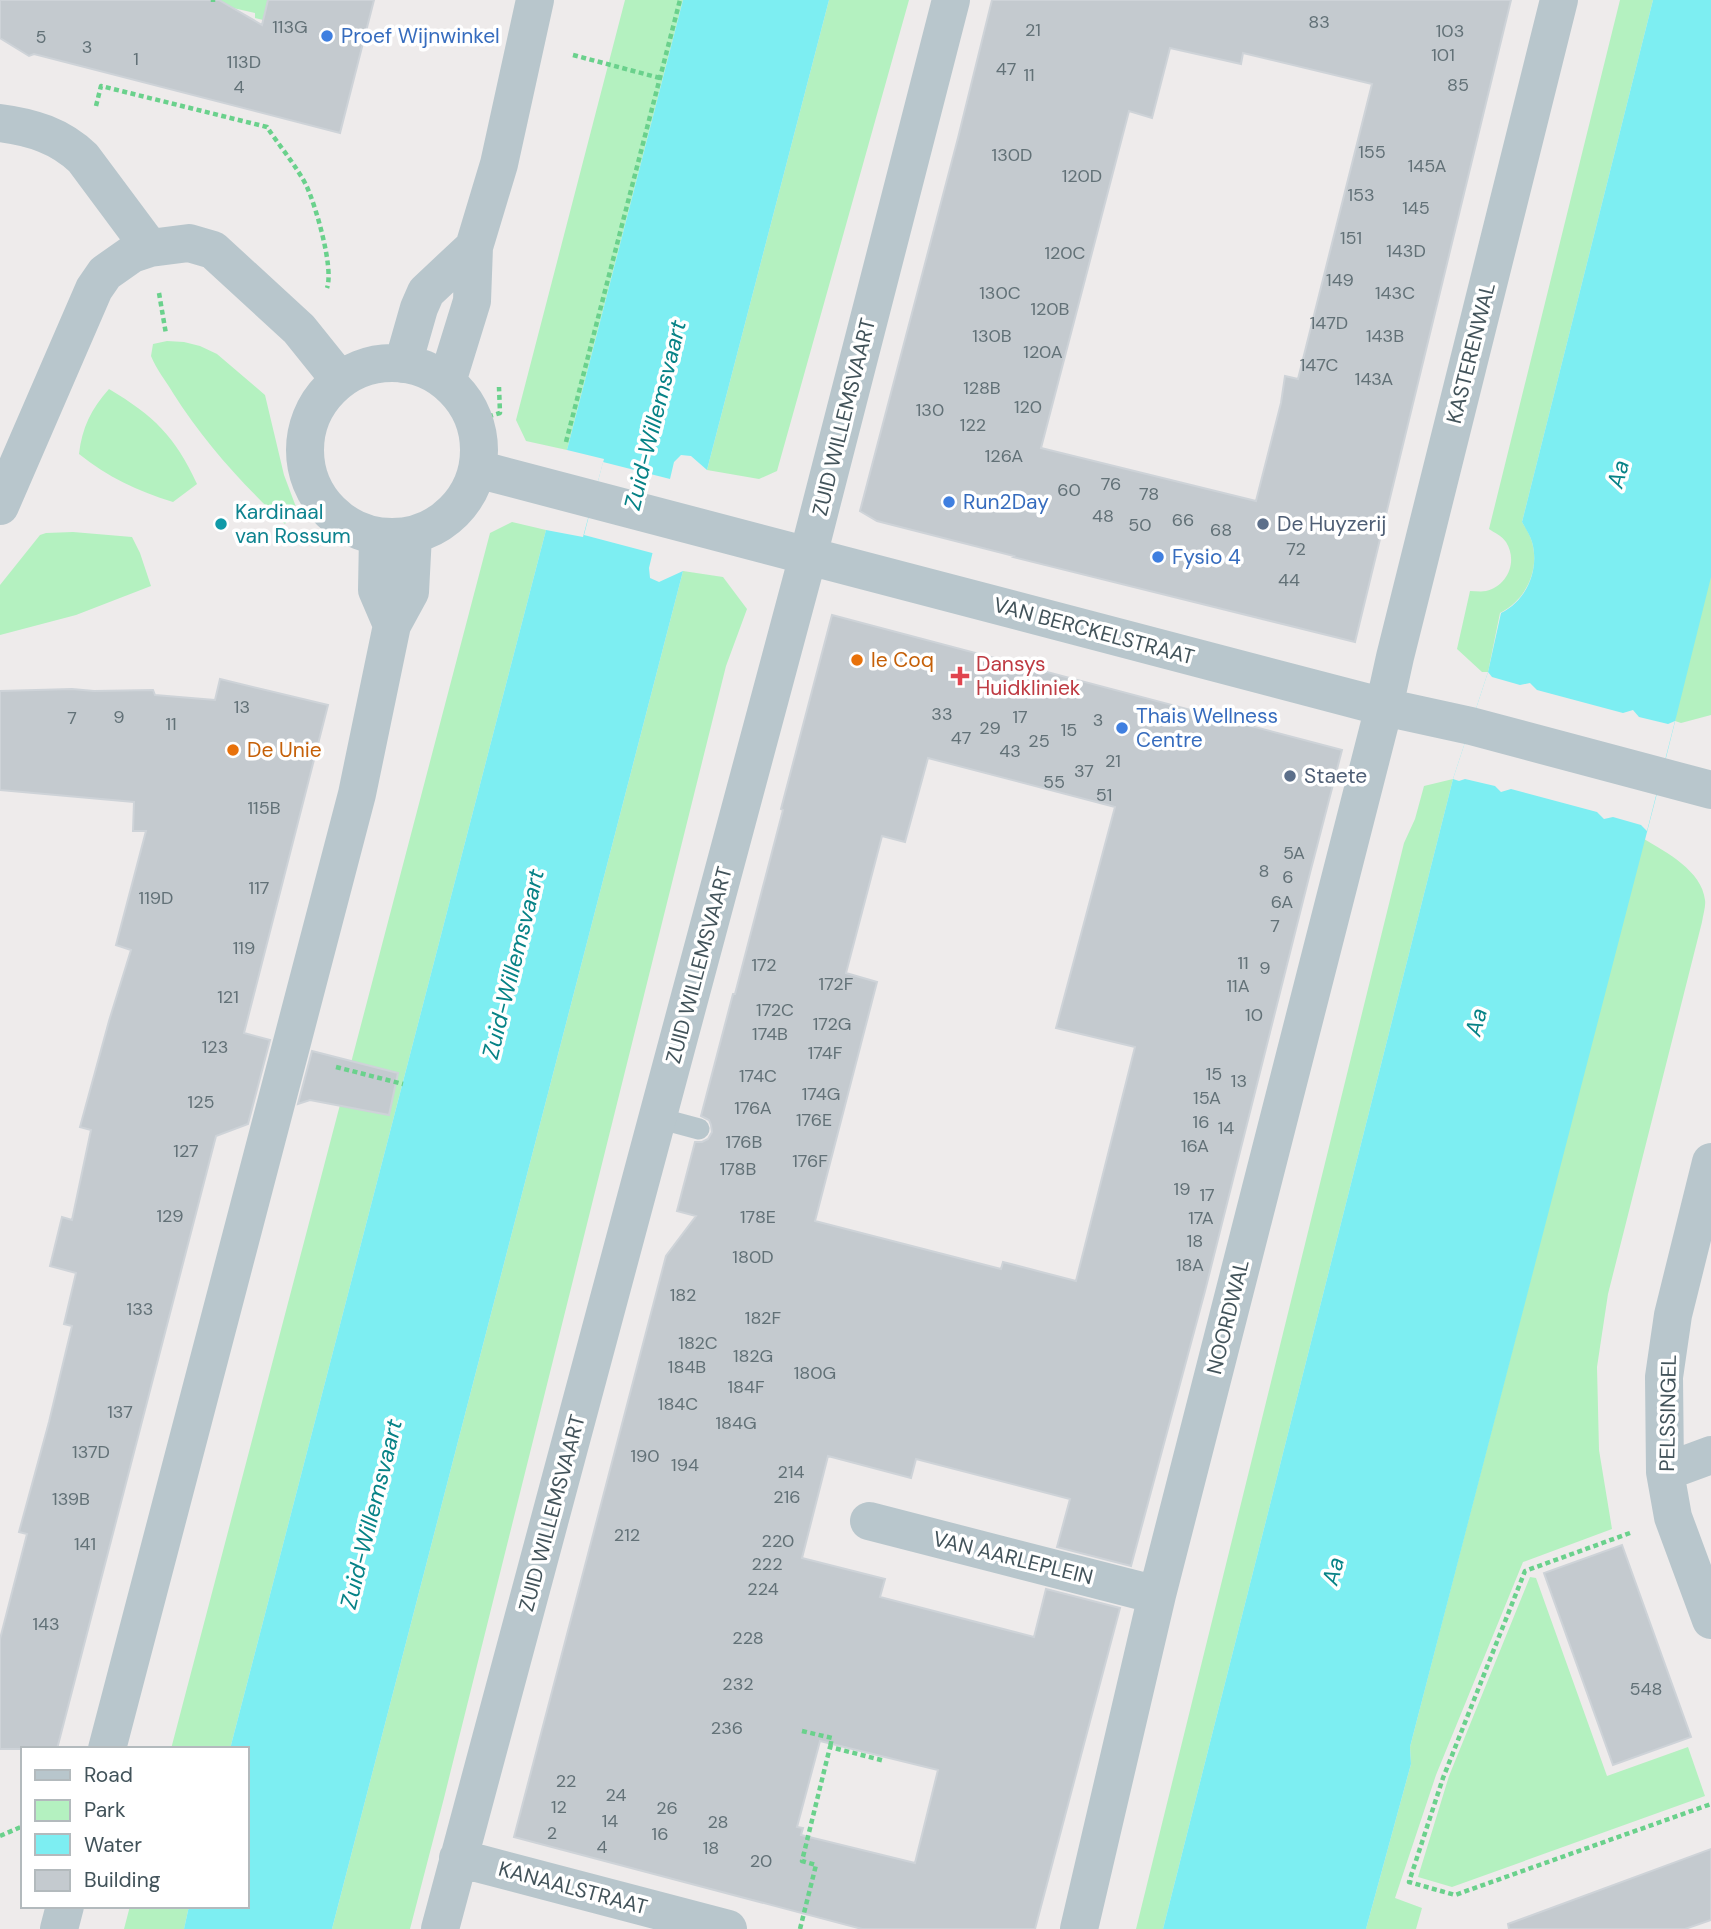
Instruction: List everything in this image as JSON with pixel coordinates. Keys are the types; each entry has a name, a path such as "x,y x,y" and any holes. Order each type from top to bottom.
{"street":[{"path":"447,382 472,301 474,247 499,164 535,0"},
{"name":"ZUID WILLEMSVAART","path":"440,1929 808,556 951,0"},
{"name":"KASTERENWAL","path":"1384,707 1559,0"},
{"path":"3,116 70,145 83,158 150,248"},
{"path":"0,506 94,289 118,262 132,254 150,248 189,243 213,250 299,330 340,380"},
{"path":"403,364 419,307 426,292 474,247"},
{"path":"381,363 403,364 426,370 447,382 463,400 474,421 479,445 477,469 468,492 454,511 435,526 395,536 350,527 328,509 312,485 305,457 308,428 320,401 340,380 359,369 381,363"},
{"name":"VAN BERCKELSTRAAT","path":"477,469 1711,790"},
{"path":"108,1747 357,794 393,625 410,592 395,536"},
{"name":"NOORDWAL","path":"1079,1929 1157,1595 1384,707"},
{"name":"PELSSINGEL","path":"1711,1162 1671,1328 1664,1377 1665,1472 1673,1517 1711,1620"},
{"path":"1665,1472 1711,1455"},
{"name":"VAN AARLEPLEIN","path":"869,1521 1157,1595"},
{"name":"KANAALSTRAAT","path":"458,1858 727,1929"},
{"path":"59,1929 64,1908"}],"lane":[{"path":"658,1118 699,1129"}],"path":[{"path":"565,446 680,0"},
{"path":"564,52 660,78"},
{"path":"83,158 101,86 267,127 307,186 325,245 330,281 310,343"},
{"path":"289,1055 403,1083"},
{"path":"1673,1517 1525,1571 1443,1778 1409,1882 1455,1895 1711,1804"},
{"path":"800,1929 817,1865 802,1861 832,1738 802,1731"},
{"path":"830,1747 886,1761"},
{"path":"0,1836 21,1827"}],"green space":[{"path":"221,0 269,0 263,20 255,18 255,13 233,8 218,9"},
{"path":"625,0 683,0 567,450 526,441 516,420"},
{"path":"829,0 909,0 777,471 759,479 707,470"},
{"path":"1620,0 1653,0 1522,522 1532,542 1532,573 1524,592 1500,613 1488,672 1482,672 1457,649 1470,591 1494,588 1505,578 1511,565 1506,542 1489,529"},
{"path":"167,341 200,346 217,354 265,395 284,475 296,507 285,524 211,446 161,375 151,356 153,344"},
{"path":"109,389 151,418 171,440 189,467 197,484 173,502 123,482 79,454 88,419"},
{"path":"512,522 546,530 231,1747 172,1747 490,533"},
{"path":"73,532 132,537 151,586 76,615 0,635 0,585 40,535"},
{"path":"1711,541 1711,715 1681,723 1675,721 1689,629"},
{"path":"683,571 723,577 747,609 726,666 444,1798 410,1929 332,1929"},
{"path":"1453,779 1163,1929 1136,1929 1404,843 1415,819 1424,786"},
{"path":"1644,839 1690,871 1702,890 1705,905 1608,1294 1597,1367 1599,1450 1612,1529 1523,1562 1436,1775 1395,1898 1422,1908 1416,1929 1366,1929 1411,1764 1410,1747"},
{"path":"1530,1577 1536,1578 1607,1776 1688,1747 1705,1796 1452,1887 1418,1877 1449,1776"},
{"path":"129,1908 189,1908 184,1929 124,1929"}],"water":[{"name":"Zuid-Willemsvaart","path":"683,0 829,0 707,470 691,456 681,455 674,462 649,568 650,578 659,582 683,571 332,1929 184,1929 189,1908 248,1908 248,1747 231,1747 546,530 583,537 604,459 567,450"},
{"name":"Aa","path":"1653,0 1711,0 1711,577 1410,1747 1411,1764 1366,1929 1163,1929 1453,779 1488,672 1501,613 1518,601 1532,574 1532,542 1522,522"}],"pier":[{"path":"603,462 674,480 656,554 584,535"},
{"path":"1488,672 1492,677 1520,685 1530,683 1537,690 1623,713 1633,710 1639,717 1668,724 1675,721 1647,831 1641,825 1613,817 1604,819 1597,812 1511,789 1501,792 1495,786 1453,779"}],"building":[{"path":"0,0 219,0 262,25 268,0 374,0 340,133 34,54 29,56 0,38"},
{"path":"992,0 1511,0 1355,642 1013,557 877,521 860,511","holes":["1170,48 1241,64 1243,53 1372,84 1298,379 1285,376 1281,403 1256,501 1041,448 1129,111 1152,118"]},
{"path":"832,615 1342,750 1205,1291 1131,1566 1057,1547 1070,1499 916,1459 911,1478 828,1456 802,1558 885,1579 880,1597 1034,1637 1046,1589 1120,1608 1035,1929 862,1929 514,1837 666,1256 696,1216 677,1211 695,1142 708,1139 712,1132 709,1120 701,1116 783,810 781,809","holes":["928,758 1115,807 1056,1028 1135,1047 1076,1281 1003,1262 1001,1269 815,1221 877,982 846,973 882,836 905,842","820,1741 938,1770 915,1863 801,1835 803,1828 797,1827"]},
{"path":"220,679 328,705 244,1033 270,1040 248,1124 216,1136 58,1747 0,1749 0,1639 27,1534 19,1532 72,1326 64,1324 76,1273 50,1266 62,1217 72,1220 91,1130 80,1127 131,950 116,945 146,831 133,831 134,802 0,790 0,691 153,690 155,695 215,700"},
{"path":"312,1051 398,1073 389,1115 310,1100 298,1104"},
{"path":"1622,1545 1691,1737 1613,1765 1544,1573"},
{"path":"1711,1849 1711,1920 1685,1929 1509,1929 1508,1924"}],"place":[{"name":"Proef Wijnwinkel","path":"327,36"},
{"name":"Run2Day","path":"949,502"},
{"name":"Kardinaal van Rossum","path":"221,524"},
{"name":"De Huyzerij","path":"1263,524"},
{"name":"Fysio 4","path":"1158,557"},
{"name":"le Coq","path":"857,660"},
{"name":"Dansys Huidkliniek","path":"960,676"},
{"name":"Thais Wellness Centre","path":"1122,728"},
{"name":"De Unie","path":"233,750"},
{"name":"Staete","path":"1290,776"}]}
